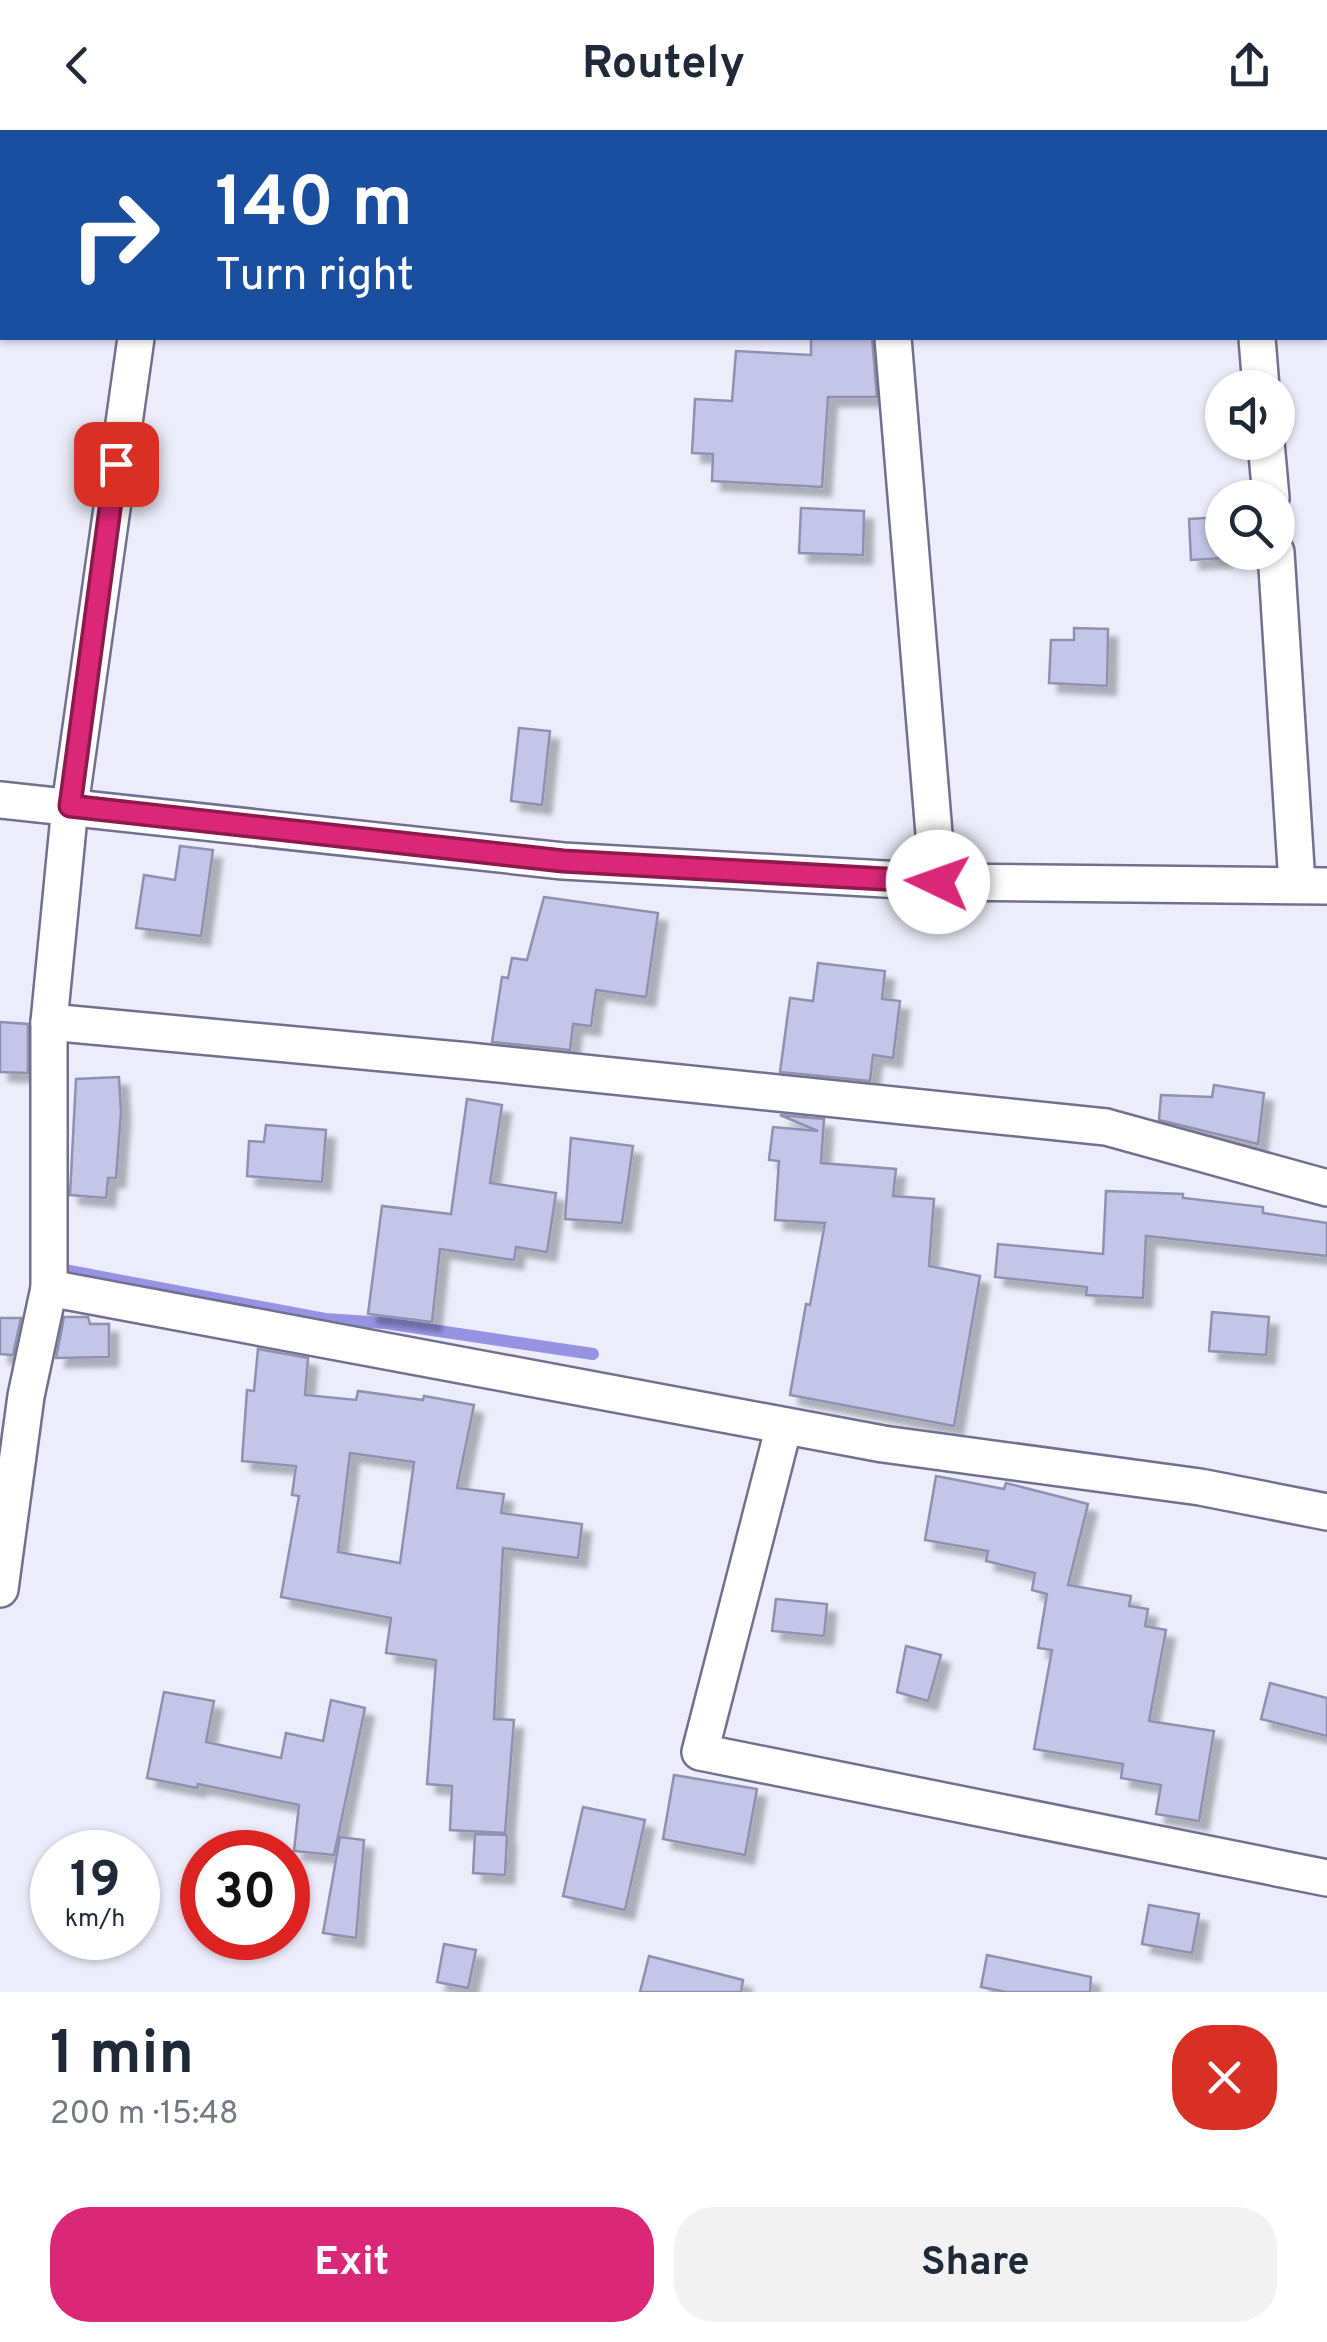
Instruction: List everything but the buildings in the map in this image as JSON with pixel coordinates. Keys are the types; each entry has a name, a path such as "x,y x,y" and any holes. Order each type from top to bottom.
{"street":[{"path":"0,1589 13,1394 48,1288 48,1022 70,806 136,340"},
{"path":"894,340 938,882"},
{"path":"1256,340 1259,370"},
{"path":"0,800 563,861 938,882 1312,885 1278,570"},
{"path":"48,1022 1106,1126 1327,1188"},
{"path":"48,1288 884,1444 1200,1487 1327,1512"},
{"path":"784,1426 700,1752 1327,1878"}],"waterway":[{"path":"59,1269 325,1319 385,1323 593,1354"}],"route":[{"path":"116,464 70,806 563,861 938,882"}]}
